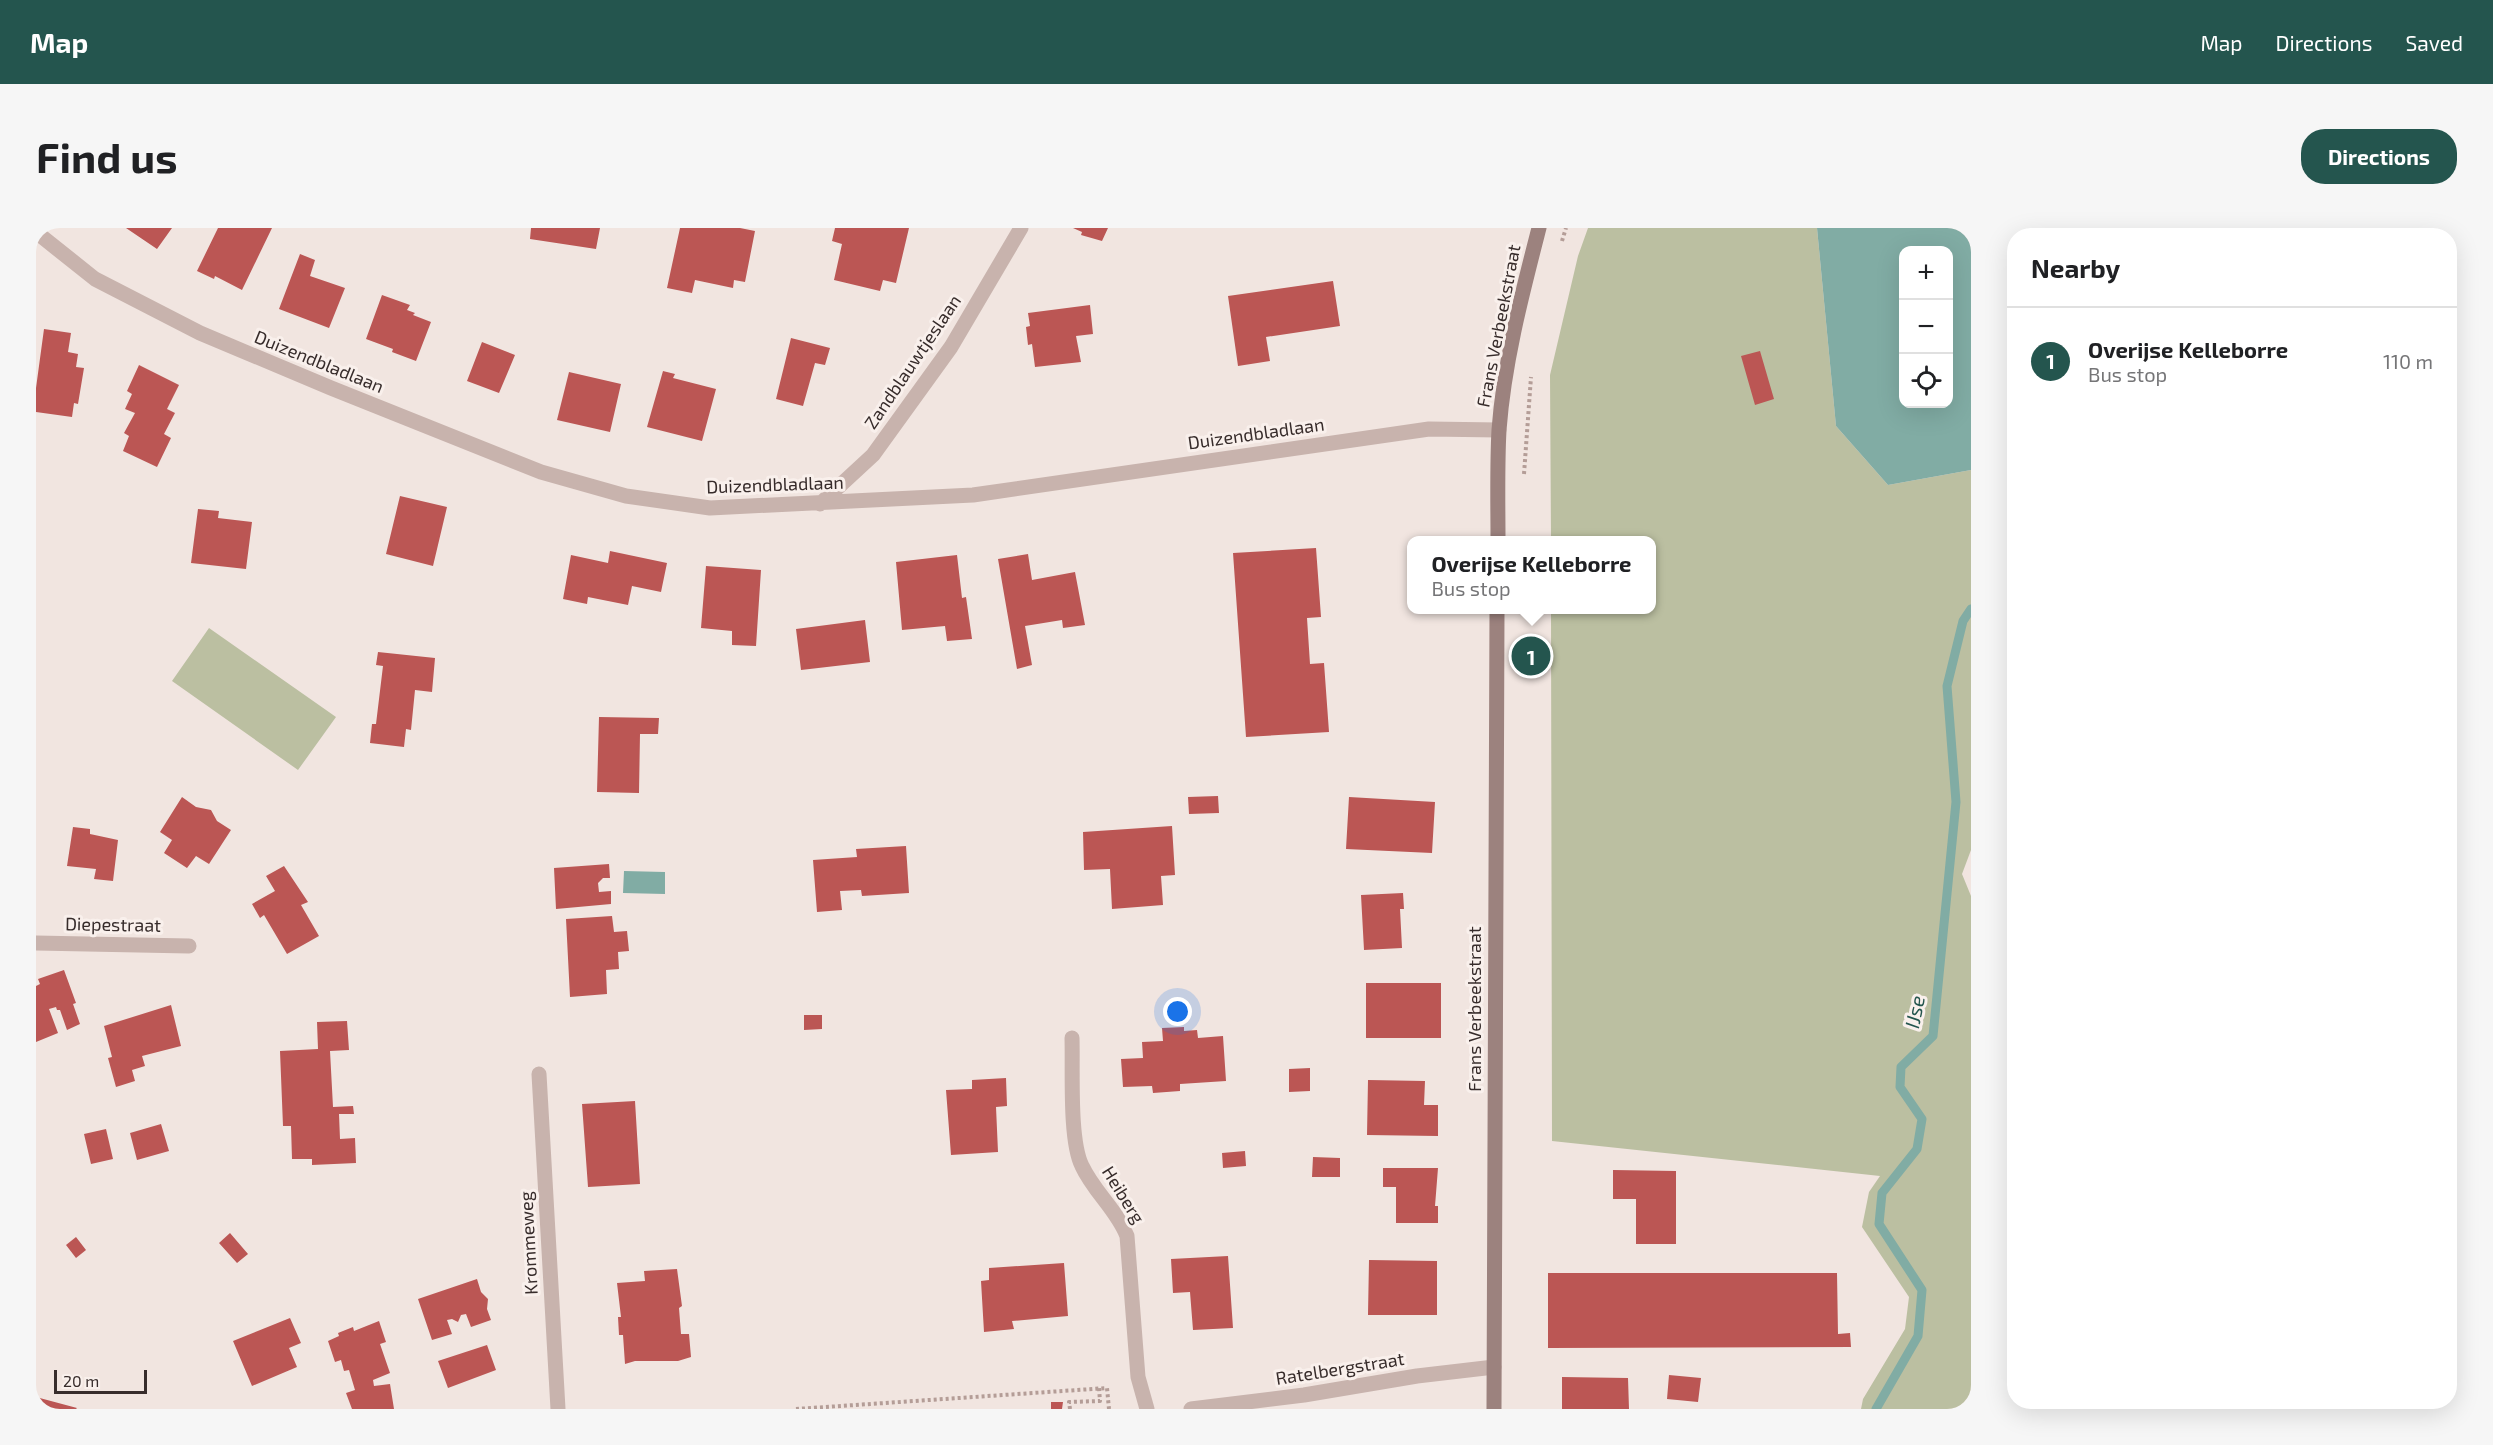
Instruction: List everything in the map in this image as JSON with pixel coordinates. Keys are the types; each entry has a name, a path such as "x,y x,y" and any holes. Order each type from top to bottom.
{"main road":[{"name":"Frans Verbeekstraat","path":"1498,536 1499,430 1511,349 1539,228"},
{"name":"Frans Verbeekstraat","path":"1494,1409 1497,614"}],"street":[{"name":"Zandblauwtjeslaan","path":"820,504 873,455 951,347 1021,228"},
{"name":"Duizendbladlaan","path":"36,232 95,279 200,333 541,472 626,496 710,508 973,495 1429,429 1499,430"},
{"name":"Diepestraat","path":"36,943 189,946"},
{"name":"Heiberg","path":"1072,1038 1076,1149 1087,1176 1118,1218 1127,1236 1138,1377 1147,1409"},
{"name":"Krommeweg","path":"539,1074 558,1409"},
{"name":"Ratelbergstraat","path":"1191,1409 1494,1367"}],"path":[{"path":"1561,246 1566,228"},
{"path":"1526,431 1532,369"},
{"path":"1070,1409 1069,1402 1100,1401 1099,1388"},
{"path":"796,1409 1099,1388 1107,1388 1109,1409"}],"green space":[{"path":"1588,228 1817,228 1836,426 1888,485 1971,470 1971,850 1962,874 1971,896 1971,1409 1861,1409 1863,1399 1905,1329 1909,1297 1862,1227 1869,1192 1880,1176 1552,1141 1551,614 1656,614 1656,536 1551,536 1550,375 1578,256"},
{"path":"209,628 336,717 298,770 172,681"}],"water":[{"path":"1817,228 1971,228 1971,470 1888,485 1836,426"},
{"path":"624,871 665,872 665,894 623,893"}],"building":[{"path":"126,228 172,228 157,249"},
{"path":"218,228 272,228 242,290 215,276 214,279 197,271"},
{"path":"531,228 600,228 596,249 530,239"},
{"path":"680,228 740,228 755,231 745,282 734,280 733,288 695,280 692,293 667,288"},
{"path":"835,228 909,228 896,283 883,280 880,291 834,280 842,244 832,241"},
{"path":"1073,228 1108,228 1102,241 1081,235 1082,232"},
{"path":"300,254 315,260 310,276 345,288 329,328 279,309"},
{"path":"1333,281 1340,326 1266,337 1270,361 1238,366 1228,296"},
{"path":"382,295 410,305 407,310 415,313 413,315 431,322 416,361 366,339"},
{"path":"1090,305 1093,334 1076,336 1081,362 1035,367 1032,344 1028,345 1026,327 1030,326 1028,313"},
{"path":"44,329 71,333 68,352 78,354 76,367 84,368 78,404 74,403 72,417 36,412 36,388"},
{"path":"791,338 830,348 825,365 815,363 803,406 776,399"},
{"path":"482,342 515,355 499,393 467,381"},
{"path":"1760,351 1774,399 1755,405 1741,356"},
{"path":"139,365 179,385 167,409 175,413 164,434 171,438 157,467 123,451 129,436 124,433 135,413 125,409 132,394 127,391"},
{"path":"663,371 675,374 673,378 716,389 702,441 647,427"},
{"path":"569,372 621,384 610,432 557,420"},
{"path":"400,496 447,507 433,566 386,554"},
{"path":"198,509 219,511 218,518 252,522 246,569 191,563"},
{"path":"1316,548 1321,617 1307,618 1310,664 1324,663 1329,732 1246,737 1233,553"},
{"path":"610,551 667,563 661,592 632,586 628,605 588,597 587,604 563,599 571,555 608,563"},
{"path":"1028,554 1032,580 1075,572 1085,625 1063,628 1062,620 1025,626 1032,665 1017,669 998,559"},
{"path":"957,555 962,598 966,597 972,639 947,641 945,626 902,630 896,562"},
{"path":"706,566 761,570 756,646 732,645 732,631 701,628"},
{"path":"865,620 870,662 801,670 796,629"},
{"path":"378,652 435,658 432,692 415,690 411,730 406,729 404,747 370,743 372,724 376,724 383,666 376,665"},
{"path":"599,717 659,718 658,734 640,734 639,793 597,792"},
{"path":"1218,796 1219,813 1189,814 1188,797"},
{"path":"182,797 196,807 211,810 217,821 231,830 209,864 196,856 187,868 164,853 172,840 160,832"},
{"path":"1349,797 1435,802 1432,853 1346,849"},
{"path":"1172,826 1175,875 1161,876 1163,905 1112,909 1110,869 1084,870 1083,832"},
{"path":"73,827 90,829 90,834 118,840 113,881 94,879 96,869 67,866"},
{"path":"906,846 909,893 862,896 861,890 840,891 842,910 817,912 813,860 857,857 856,849"},
{"path":"609,864 610,878 603,878 598,883 599,892 611,891 611,904 556,909 554,868"},
{"path":"284,866 308,902 301,905 319,936 287,954 264,915 260,918 252,904 275,891 266,876"},
{"path":"1403,893 1404,909 1400,909 1402,948 1364,950 1361,895"},
{"path":"612,916 614,932 627,931 629,951 618,952 619,969 606,970 607,994 570,997 566,919"},
{"path":"64,970 76,1003 73,1004 80,1024 67,1030 60,1010 56,1007 49,1009 58,1033 36,1042 36,986 40,984 38,979"},
{"path":"1366,983 1441,983 1441,1038 1366,1038"},
{"path":"171,1005 181,1046 142,1056 145,1066 132,1070 135,1081 116,1087 108,1058 112,1057 104,1026"},
{"path":"804,1015 822,1015 822,1029 804,1030"},
{"path":"347,1021 349,1050 330,1051 333,1107 353,1106 354,1114 339,1114 340,1139 355,1138 356,1163 312,1165 312,1159 292,1159 291,1126 283,1126 280,1051 318,1049 317,1022"},
{"path":"1184,1027 1184,1031 1197,1030 1198,1038 1223,1036 1226,1081 1180,1084 1180,1091 1153,1093 1152,1086 1123,1087 1121,1059 1143,1058 1142,1042 1163,1041 1162,1028"},
{"path":"1310,1068 1310,1091 1289,1092 1289,1069"},
{"path":"1006,1078 1007,1106 996,1107 998,1152 951,1155 946,1090 972,1089 972,1080"},
{"path":"1368,1080 1425,1081 1424,1105 1438,1105 1438,1136 1367,1135"},
{"path":"635,1101 640,1184 588,1187 582,1104"},
{"path":"161,1124 169,1151 137,1160 130,1133"},
{"path":"106,1129 113,1159 91,1164 84,1134"},
{"path":"1245,1151 1246,1166 1223,1168 1222,1153"},
{"path":"1313,1157 1340,1158 1340,1177 1312,1177"},
{"path":"1383,1168 1438,1168 1435,1206 1438,1206 1438,1223 1396,1223 1396,1187 1383,1187"},
{"path":"1613,1170 1676,1171 1676,1244 1636,1244 1636,1199 1613,1199"},
{"path":"230,1233 248,1254 237,1263 219,1243"},
{"path":"76,1237 86,1250 76,1258 66,1245"},
{"path":"1228,1256 1233,1328 1193,1330 1190,1292 1173,1293 1171,1259"},
{"path":"1369,1260 1437,1261 1437,1315 1368,1315"},
{"path":"1064,1263 1068,1316 1012,1321 1014,1329 984,1332 981,1281 989,1280 989,1268"},
{"path":"677,1269 682,1306 679,1308 681,1334 689,1334 691,1357 678,1361 635,1361 625,1364 623,1335 619,1335 618,1317 621,1317 617,1283 645,1281 644,1271"},
{"path":"1548,1273 1837,1273 1838,1334 1850,1333 1851,1347 1548,1348"},
{"path":"477,1279 481,1292 488,1299 487,1309 491,1320 471,1327 466,1314 461,1315 458,1322 452,1319 447,1320 452,1334 432,1340 418,1299"},
{"path":"290,1318 301,1343 289,1348 297,1367 252,1386 233,1341"},
{"path":"379,1321 386,1342 380,1344 390,1373 373,1380 374,1386 390,1384 394,1409 352,1409 346,1393 355,1390 349,1370 344,1371 341,1360 335,1362 328,1341 339,1336 338,1333 353,1327 354,1331"},
{"path":"487,1345 496,1370 448,1388 438,1361"},
{"path":"1669,1375 1701,1378 1698,1402 1667,1399"},
{"path":"1562,1377 1628,1378 1629,1409 1562,1409"},
{"path":"36,1397 77,1408 36,1409"},
{"path":"1051,1402 1063,1402 1062,1409 1051,1409"}],"waterway":[{"name":"IJse","path":"1876,1409 1918,1336 1922,1290 1879,1224 1882,1193 1917,1149 1922,1119 1900,1087 1901,1067 1933,1036 1956,802 1947,686 1963,621 1971,609"}],"place":[{"name":"Overijse Kelleborre","path":"1531,656"}]}
